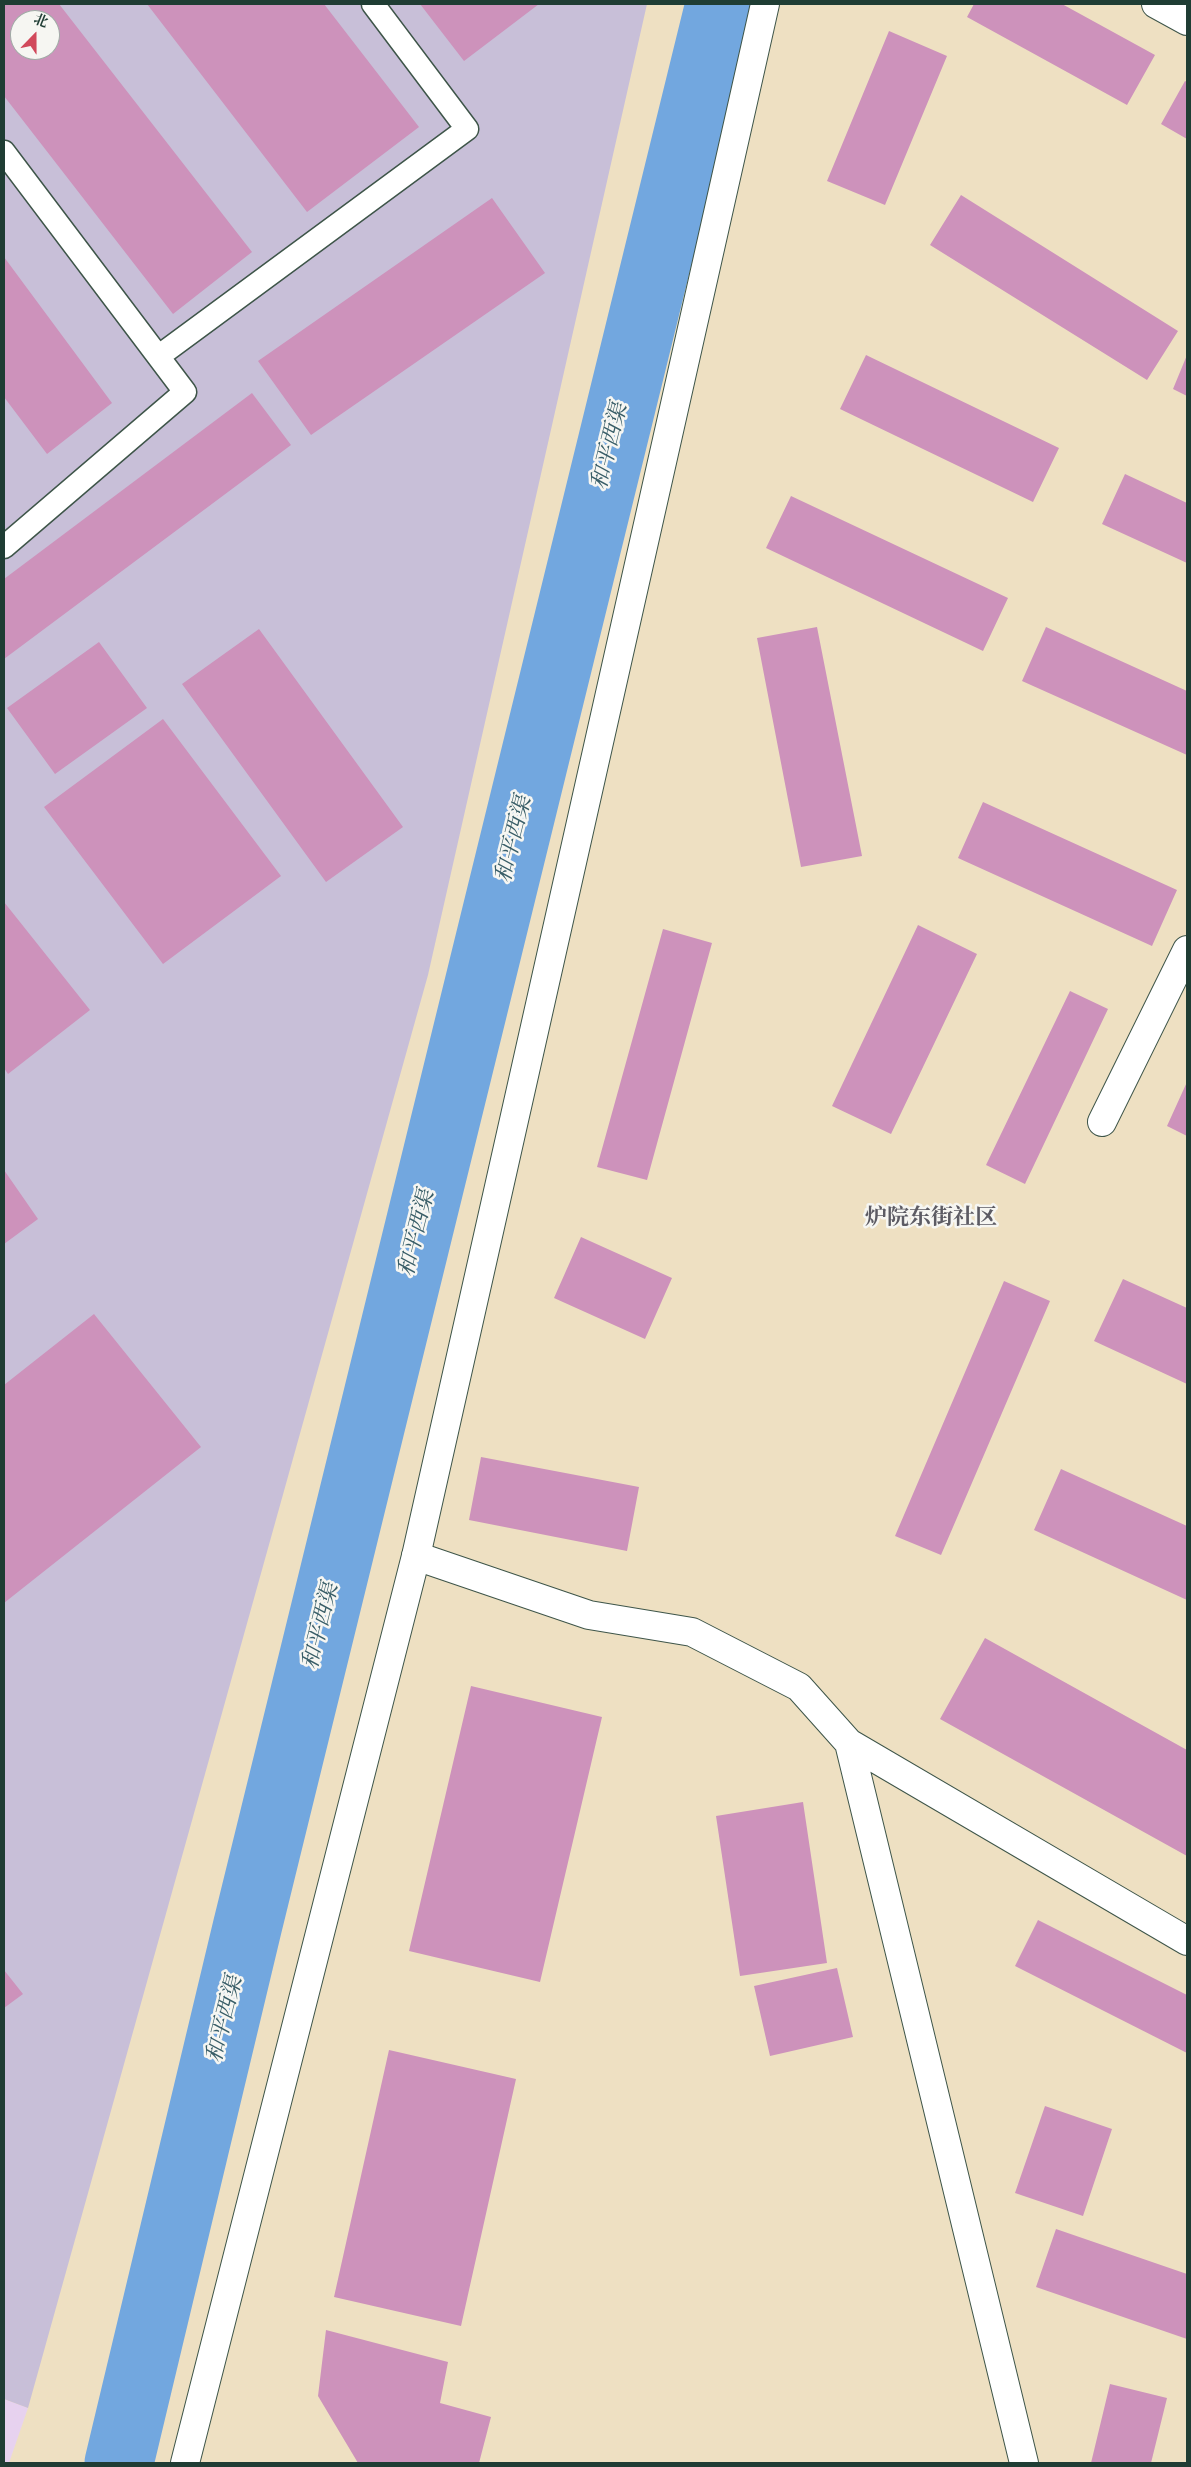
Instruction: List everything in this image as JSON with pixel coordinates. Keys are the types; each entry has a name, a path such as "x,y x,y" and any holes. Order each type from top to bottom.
{"street":[{"path":"185,2463 416,1556 765,4"},
{"path":"1156,4 1187,21"},
{"path":"1102,1122 1187,950"},
{"path":"416,1556 589,1615 692,1632 799,1687 849,1743 1187,1941"},
{"path":"849,1743 1024,2463"}],"lane":[{"path":"159,356 467,129 373,4"},
{"path":"4,152 185,392 4,547"}],"shaded area":[{"path":"4,4 647,4 428,975 28,2408 4,2399"},
{"path":"4,2399 28,2408 9,2463 4,2463"}],"building":[{"path":"4,4 59,4 252,252 173,314 4,96"},
{"path":"147,4 324,4 419,127 307,212"},
{"path":"420,4 539,4 464,61"},
{"path":"974,4 1062,4 1155,55 1127,105 967,17"},
{"path":"889,31 947,56 885,205 827,181"},
{"path":"1185,81 1187,82 1187,139 1161,124"},
{"path":"961,195 1178,331 1147,380 930,245"},
{"path":"492,198 545,273 311,435 258,361"},
{"path":"4,257 112,403 47,454 4,397"},
{"path":"866,355 1059,448 1033,502 840,409"},
{"path":"1187,355 1187,396 1173,389"},
{"path":"252,393 291,445 4,659 4,579"},
{"path":"1125,474 1187,503 1187,563 1102,524"},
{"path":"791,496 1008,598 983,651 766,548"},
{"path":"817,627 862,856 801,867 757,638"},
{"path":"1046,627 1187,691 1187,755 1022,681"},
{"path":"259,629 403,827 326,882 182,684"},
{"path":"99,642 147,708 55,774 7,708"},
{"path":"163,719 281,876 163,964 44,807"},
{"path":"983,802 1177,890 1152,946 958,858"},
{"path":"4,902 90,1010 8,1074 4,1068"},
{"path":"918,925 977,954 891,1134 832,1106"},
{"path":"663,929 712,943 647,1180 597,1167"},
{"path":"1070,991 1108,1009 1025,1184 986,1165"},
{"path":"1187,1082 1187,1136 1167,1126"},
{"path":"4,1170 38,1219 4,1244"},
{"path":"581,1237 672,1278 645,1339 554,1298"},
{"path":"1123,1279 1187,1308 1187,1384 1094,1341"},
{"path":"1004,1281 1050,1301 941,1555 895,1536"},
{"path":"94,1314 201,1447 4,1603 4,1385"},
{"path":"481,1457 639,1487 627,1551 469,1520"},
{"path":"1061,1469 1187,1526 1187,1600 1034,1530"},
{"path":"985,1638 1187,1750 1187,1856 940,1719"},
{"path":"471,1686 602,1717 540,1982 409,1951"},
{"path":"803,1802 827,1963 740,1976 716,1816"},
{"path":"1038,1920 1187,1995 1187,2053 1015,1966"},
{"path":"837,1968 853,2037 770,2056 754,1986"},
{"path":"4,1970 23,1994 4,2008"},
{"path":"389,2050 516,2079 461,2326 334,2297"},
{"path":"1045,2106 1112,2129 1083,2216 1015,2193"},
{"path":"1056,2229 1187,2274 1187,2339 1036,2287"},
{"path":"326,2330 448,2362 440,2403 491,2417 479,2463 358,2463 318,2396"},
{"path":"1110,2384 1167,2398 1151,2463 1091,2463"}],"waterway":[{"name":"和平西渠","path":"119,2463 248,1924 720,4"}],"district":[{"name":"炉院东街社区","path":"931,1220"}]}
